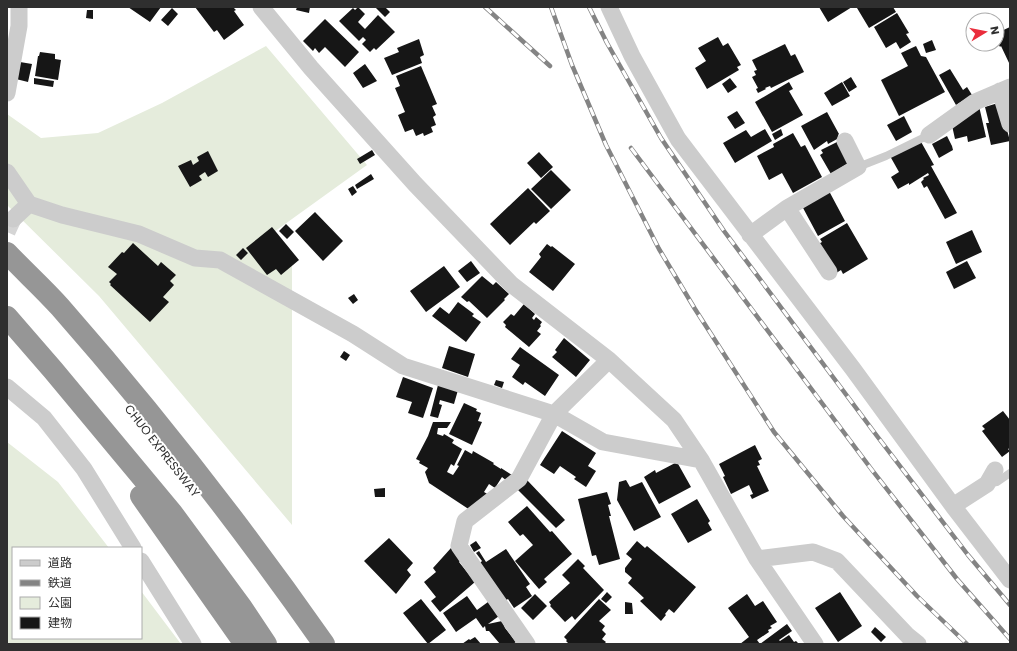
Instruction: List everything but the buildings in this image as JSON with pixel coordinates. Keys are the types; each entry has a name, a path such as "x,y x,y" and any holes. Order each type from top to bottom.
{"highway":[{"path":"7,252 59,307 140,403 276,576 324,644"},
{"name":"CHUO EXPRESSWAY","path":"7,267 127,407 263,583 306,644"},
{"path":"7,317 172,513 266,644"},
{"path":"53,370 245,644"}],"street":[{"path":"7,93 19,26 20,7"},
{"path":"261,7 311,68 415,184 511,284 609,360 674,420 701,460 757,560 815,644"},
{"path":"609,7 632,56 678,139 853,369 953,506 1009,576"},
{"path":"929,134 974,102 1005,89 1010,124"},
{"path":"750,235 787,208 858,167 845,141"},
{"path":"7,172 29,204 62,215 139,234 195,258 220,260 352,334 402,366 554,414 603,442 701,460"},
{"path":"13,219 29,204"},
{"path":"787,208 829,272"},
{"path":"527,644 459,546 465,521 519,479 554,414 609,360"},
{"path":"7,386 44,418 84,469 132,547"},
{"path":"953,506 997,476"},
{"path":"757,560 813,552 837,561 908,636 918,644"},
{"path":"142,563 192,644"}],"lane":[{"path":"858,167 886,156 929,134"}],"green space":[{"path":"266,46 367,165 267,237 292,261 292,525 99,296 7,205 7,114 41,138 98,133 162,103"},
{"path":"7,442 58,482 108,547 12,547 12,639 142,639 142,592 181,644 7,644"}],"tunnel":[{"path":"7,232 13,219"}],"railway":[{"path":"485,7 550,66"},
{"path":"551,7 572,65 606,145 659,249 695,309 774,432 843,516 917,596 967,644"},
{"path":"589,7 607,43 661,138 724,231 877,436 968,555 1010,605"},
{"path":"631,148 872,470 957,579 1010,639"}]}
